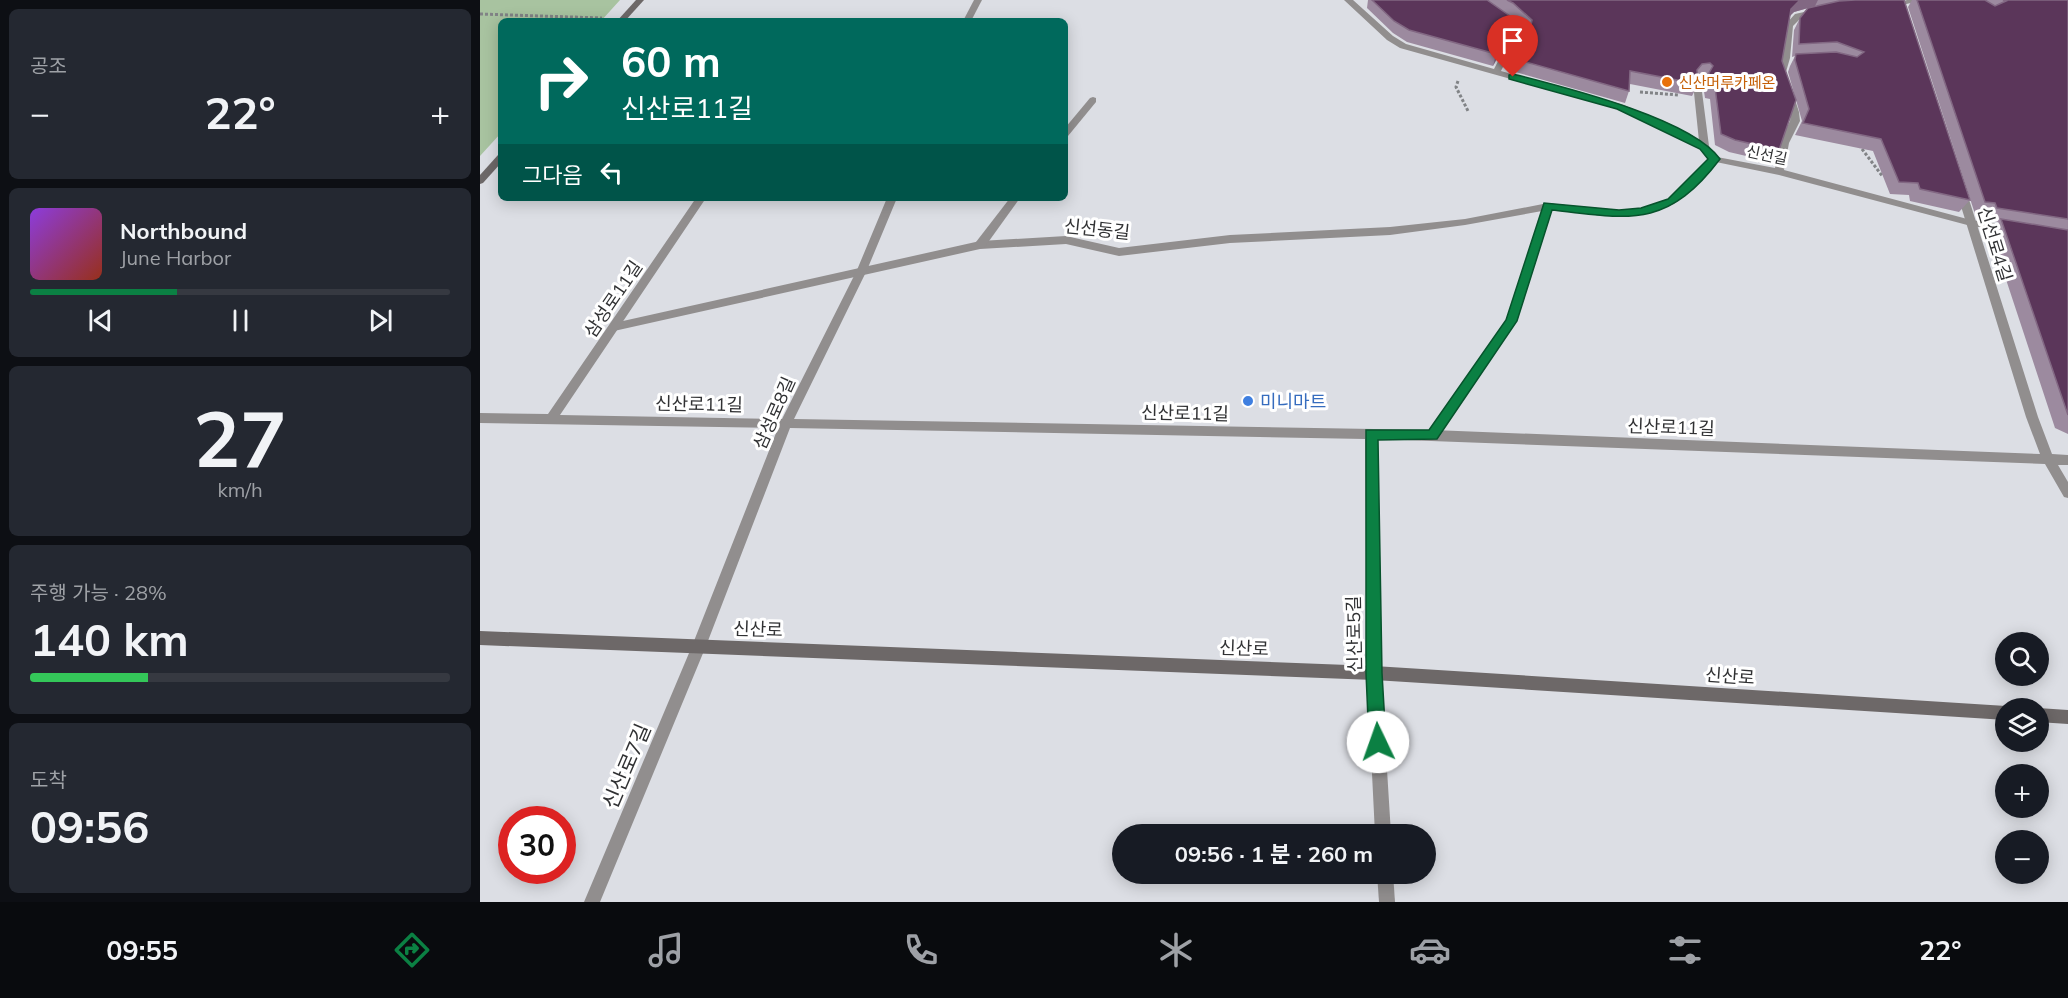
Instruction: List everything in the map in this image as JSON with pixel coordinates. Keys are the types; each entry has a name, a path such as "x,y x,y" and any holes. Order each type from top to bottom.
{"main road":[{"path":"624,18 640,0"},
{"path":"480,181 498,160"},
{"name":"신산로","path":"480,638 1374,673 1995,712"},
{"path":"2049,716 2068,717"}],"street":[{"path":"969,18 978,0"},
{"path":"1348,0 1361,6 1390,38 1403,46 1621,107 1704,147 1714,159"},
{"path":"1879,7 1901,6 1919,0"},
{"path":"1779,172 1784,142 1795,121 1795,112 1782,72 1789,25 1798,16 1808,12 1826,10"},
{"path":"1496,72 1509,48 1524,37 1514,24 1498,15"},
{"path":"1785,62 1795,61"},
{"path":"1701,79 1697,84 1704,147"},
{"path":"1068,130 1093,100"},
{"name":"신선길","path":"1714,159 1779,172 1971,223 2025,230"},
{"name":"신선동길","path":"614,327 980,245 1066,240 1119,252 1230,239 1390,231 1465,222 1548,206 1619,214 1642,212 1671,202 1714,159"},
{"name":"신선로4길","path":"1957,177 2032,417 2048,459 2068,493"},
{"name":"삼성로11길","path":"551,419 699,201"},
{"name":"삼성로8길","path":"699,646 786,423 862,270 891,201"},
{"path":"980,245 1013,201"},
{"path":"1432,435 1511,321 1548,206"},
{"name":"신산로11길","path":"480,418 1432,435 2068,460"},
{"name":"신산로5길","path":"1371,434 1374,673 1382,824"},
{"name":"신산로7길","path":"592,902 699,646"},
{"path":"1386,884 1387,902"}],"path":[{"path":"480,14 575,18"},
{"path":"1457,85 1468,111"},
{"path":"1635,92 1677,95"},
{"path":"1854,141 1891,187 1899,205"}],"green space":[{"path":"480,0 620,0 604,18 498,18 498,136 480,156"}],"building":[{"path":"1372,0 1487,0 1520,23 1507,33 1496,54 1409,30 1394,21"},
{"path":"1507,0 1800,0 1791,9 1782,61 1796,100 1779,150 1735,140 1721,134 1715,87 1711,86 1709,73 1713,66 1710,63 1702,64 1697,70 1698,84 1630,71 1629,91 1508,57 1517,39 1530,30 1532,20"},
{"path":"1855,0 1904,0 1970,200 1920,189 1918,183 1899,182 1881,139 1803,123 1809,109 1795,60 1796,54 1836,52 1857,57 1864,52 1837,42 1799,44 1800,18 1808,8"},
{"path":"1917,0 1985,0 1995,6 2006,1 2003,0 2068,0 2068,219 1997,208 1995,203 1985,202"},
{"path":"2001,219 2068,230 2068,415"}],"place":[{"name":"신산머루카페온","path":"1667,82"},
{"name":"미니마트","path":"1248,401"}],"route":[{"path":"1378,742 1374,673 1371,434 1432,435 1511,321 1526,267 1548,206 1619,214 1642,212 1671,202 1714,159 1704,147 1621,107 1513,77"}]}
